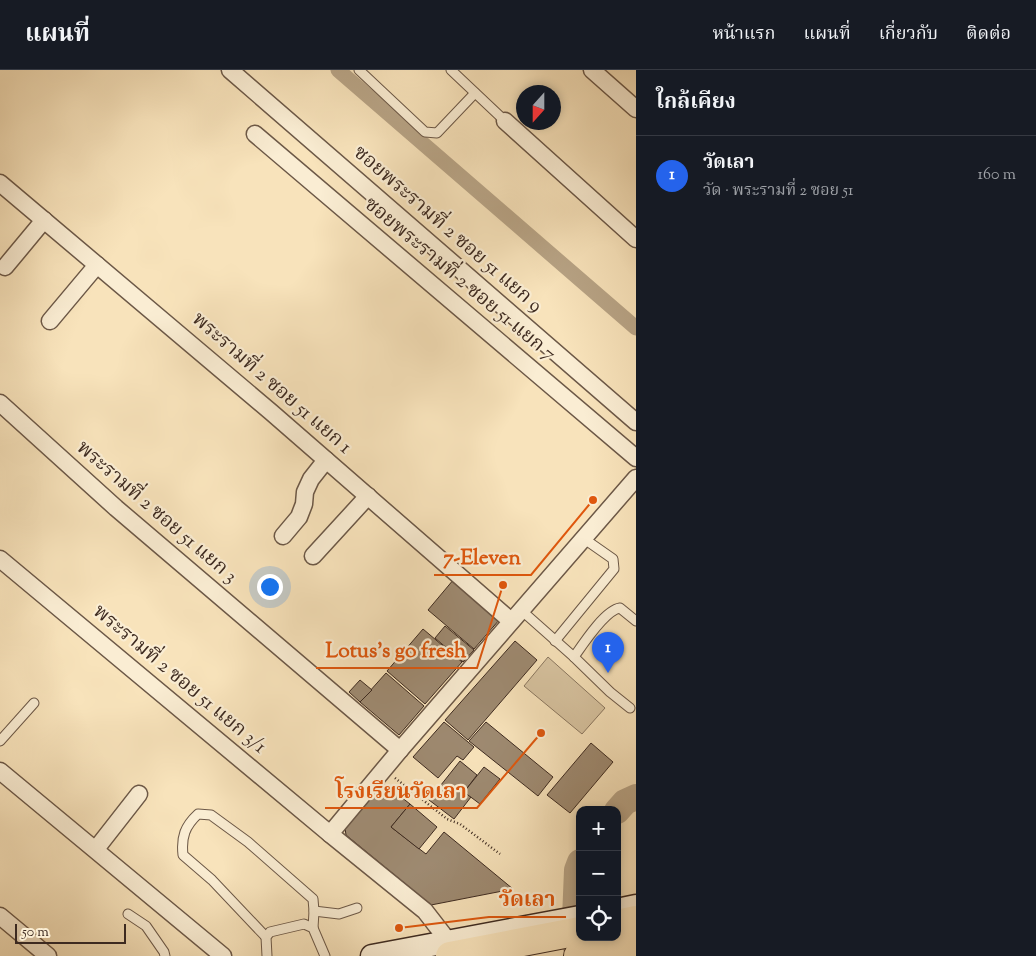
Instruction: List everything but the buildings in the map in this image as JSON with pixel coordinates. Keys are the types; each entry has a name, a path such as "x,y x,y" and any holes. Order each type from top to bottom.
{"highway":[{"path":"621,923 636,920"},
{"path":"450,949 576,932"},
{"path":"578,956 636,945"},
{"path":"620,956 636,953"}],"main road":[{"path":"621,909 636,906"},
{"path":"372,956 450,949 535,926 576,918"}],"street":[{"name":"ซอยพระรามที่ 2 ซอย 51 แยก 9","path":"230,70 636,422"},
{"path":"592,70 636,109"},
{"path":"505,121 636,239"},
{"name":"ซอยพระรามที่ 2 ซอย 51 แยก 7","path":"255,134 636,458"},
{"name":"พระรามที่ 2 ซอย 51 แยก 1","path":"0,183 368,496 516,616"},
{"path":"5,267 44,220"},
{"path":"50,321 97,265"},
{"name":"พระรามที่ 2 ซอย 51 แยก 3","path":"0,403 116,508 400,750"},
{"path":"283,536 299,517 304,504 305,492 311,479 326,460"},
{"path":"330,834 400,750 636,478"},
{"path":"313,556 368,496"},
{"name":"พระรามที่ 2 ซอย 51 แยก 3/1","path":"0,560 424,911 450,949"},
{"path":"0,770 223,956"},
{"path":"96,849 139,794"},
{"path":"0,916 48,956"}],"lane":[{"path":"360,70 425,132 437,133 475,93"},
{"path":"451,70 505,121"},
{"path":"555,641 614,569 613,559 583,538"},
{"path":"574,657 604,617 614,609 620,608 636,621"},
{"path":"516,616 555,641 630,708"},
{"path":"0,741 34,703"},
{"path":"267,956 266,937 212,880 183,855 182,844 184,834 191,820 198,814 211,815 248,842 313,899 313,928 325,956"},
{"path":"314,911 339,914 357,908"},
{"path":"128,914 146,926 165,956"},
{"path":"266,937 270,932 304,924 313,928"}],"path":[{"path":"384,769 447,818 460,824 500,854"}],"shaded area":[{"path":"548,657 605,708 582,734 524,686"}],"waterway":[{"path":"338,70 636,328"},
{"path":"621,806 625,802 636,797"},
{"path":"574,943 576,894"}],"place":[{"name":"7-Eleven","path":"593,500"},
{"name":"Lotus's go fresh","path":"503,585"},
{"name":"วัดเลา","path":"608,673"},
{"name":"โรงเรียนวัดเลา","path":"541,733"},
{"name":"วัดเลา","path":"399,928"}]}
